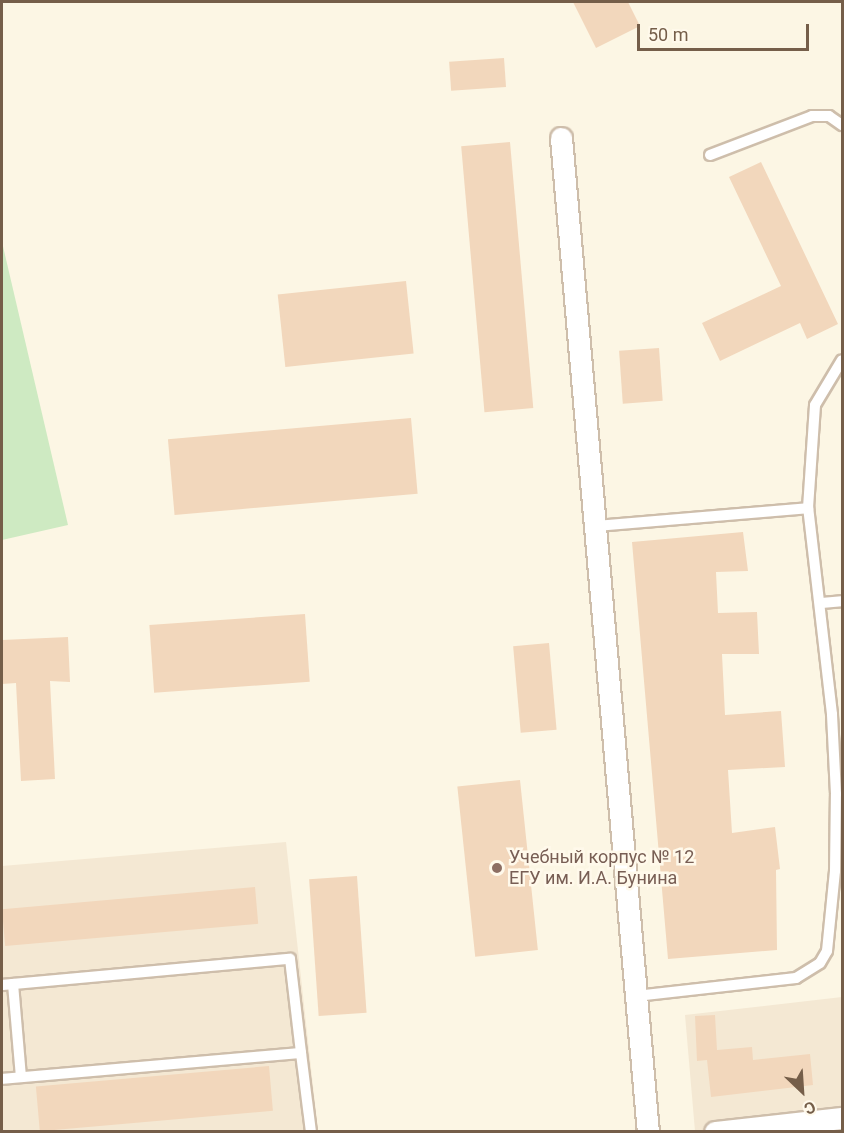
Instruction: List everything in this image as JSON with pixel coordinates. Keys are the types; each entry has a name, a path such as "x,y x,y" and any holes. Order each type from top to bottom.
{"street":[{"path":"561,138 648,1131"},
{"path":"715,1131 843,1118"}],"lane":[{"path":"711,155 812,116 829,116 843,125"},
{"path":"636,996 782,981 820,963 827,951 835,871 839,794 837,713 808,508 815,405 843,360"},
{"path":"595,526 808,508"},
{"path":"821,603 843,601"},
{"path":"21,1077 7,984 290,959 310,1131"},
{"path":"2,1079 301,1053"}],"shaded area":[{"path":"286,842 318,1131 2,1132 2,866"},
{"path":"842,997 842,1131 695,1131 685,1015"}],"green space":[{"path":"2,242 68,525 2,540"}],"building":[{"path":"573,2 628,2 640,26 596,48"},
{"path":"504,58 506,87 451,91 449,62"},
{"path":"510,142 533,408 484,412 461,146"},
{"path":"761,162 838,324 807,339 800,323 720,361 702,323 781,286 729,177"},
{"path":"406,281 414,354 285,367 278,294"},
{"path":"659,348 663,401 623,404 619,351"},
{"path":"411,418 418,494 175,515 168,439"},
{"path":"743,532 748,571 716,572 718,613 757,612 759,654 722,654 725,715 781,711 785,767 728,770 732,833 775,827 780,869 776,870 777,950 668,959 632,542"},
{"path":"305,614 310,682 154,693 149,625"},
{"path":"68,637 70,682 50,681 55,779 21,781 16,683 2,684 2,640"},
{"path":"549,643 557,730 521,733 513,646"},
{"name":"Учебный корпус № 12 ЕГУ им. И.А. Бунина","path":"520,780 538,950 475,957 457,787"},
{"path":"357,876 367,1013 319,1016 309,879"},
{"path":"255,887 258,924 5,946 2,909"},
{"path":"715,1015 717,1050 752,1047 753,1060 810,1054 813,1085 711,1097 707,1060 697,1061 695,1016"},
{"path":"269,1066 273,1111 40,1131 36,1086"}],"place":[{"name":"Учебный корпус № 12 ЕГУ им. И.А. Бунина","path":"497,868"}]}
